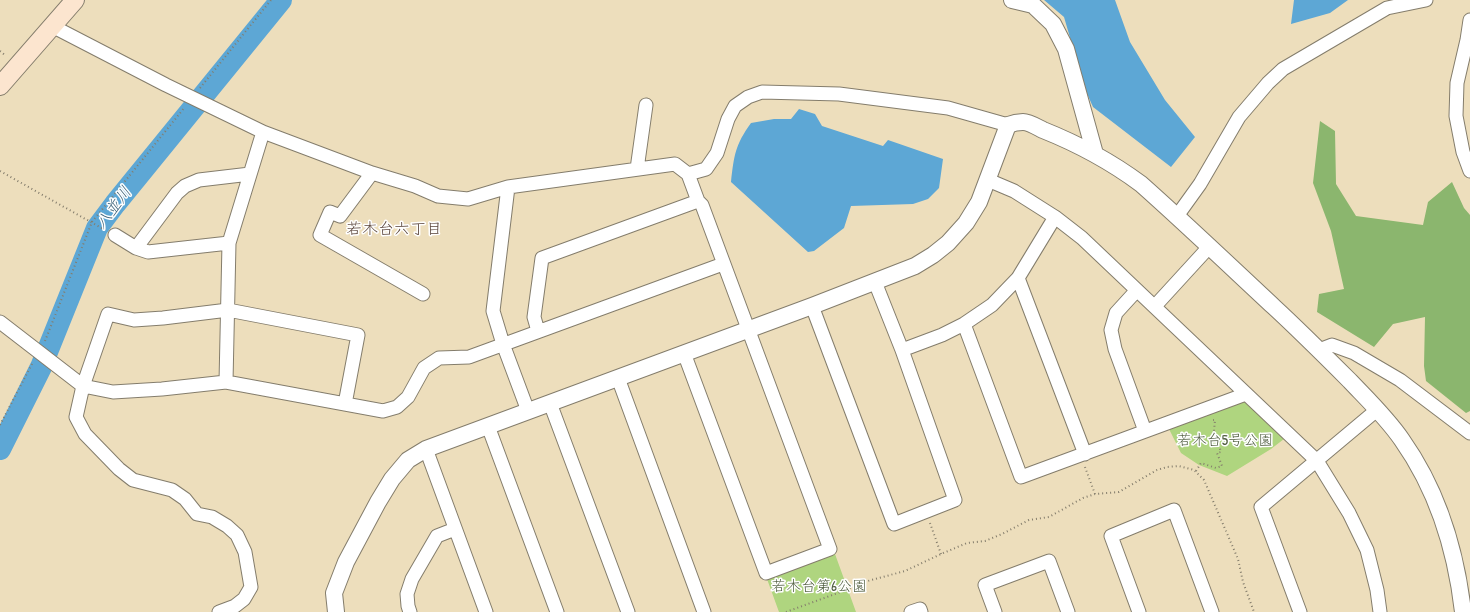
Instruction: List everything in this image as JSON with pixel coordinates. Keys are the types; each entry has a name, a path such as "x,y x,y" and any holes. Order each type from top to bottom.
{"main road":[{"path":"0,86 75,0"}],"street":[{"path":"1012,0 1033,5 1053,24 1066,49 1095,154"},
{"path":"1177,216 1200,184 1239,117 1268,83 1283,70 1387,8 1426,0"},
{"path":"1470,20 1457,83 1456,116 1463,152 1470,171"},
{"path":"52,26 192,98 263,132 372,173 415,186 438,196 451,199 468,199 508,187 675,164 688,174 698,201 702,205 830,549 766,573 684,353"},
{"path":"688,174 706,169 717,154 728,119 735,106 748,97 762,92 839,94 941,107 1008,125 1024,122 1060,136 1095,154 1141,184 1177,216 1319,350 1378,409 1402,440 1437,504 1451,543 1460,585 1463,612"},
{"path":"637,169 646,104"},
{"path":"336,612 334,593 346,562 378,502 392,479 408,460 426,449 812,306 915,266 933,255 948,243 966,223 979,202 1008,125"},
{"path":"226,382 229,242 263,132"},
{"path":"372,173 340,216 330,212 320,235 423,294"},
{"path":"136,248 176,193 186,186 199,180 250,174"},
{"path":"988,180 1014,191 1082,238 1317,461 1349,513 1367,550 1377,590 1380,612"},
{"path":"508,187 493,311 503,344 528,411"},
{"path":"538,331 534,317 542,258 698,201"},
{"path":"902,350 942,336 992,306 1018,278 1055,218"},
{"path":"115,235 136,248 148,252 229,242"},
{"path":"1155,306 1209,247"},
{"path":"0,322 83,386 113,392 162,389 226,382 383,411 397,407 408,397 424,368 439,358 469,357 723,264"},
{"path":"1018,278 1083,455"},
{"path":"812,306 894,524 926,512 956,500 902,350 875,282"},
{"path":"1137,290 1116,313 1111,330 1115,349 1145,431"},
{"path":"219,612 235,606 244,599 251,587 245,552 237,535 227,526 212,517 197,514 185,499 172,490 133,480 119,469 84,434 76,417 83,386 108,314 134,320 228,310 358,335 346,404"},
{"path":"964,324 1021,478 1246,394"},
{"path":"1319,350 1332,345 1354,353 1400,380 1470,433"},
{"path":"618,378 704,612"},
{"path":"550,403 628,612"},
{"path":"1300,612 1261,507 1378,409"},
{"path":"488,426 558,612"},
{"path":"426,449 486,612"},
{"path":"1139,612 1111,536 1174,510 1212,612"},
{"path":"410,612 408,606 408,594 412,579 437,536 455,529"},
{"path":"995,612 985,585 1049,561 1068,612"},
{"path":"911,612 920,609 921,612"}],"path":[{"path":"0,425 44,344 92,222 271,0"},
{"path":"0,171 115,235"},
{"path":"1196,471 1201,463 1216,468 1222,466 1217,454 1221,452 1214,431 1215,420 1207,422"},
{"path":"1083,455 1095,494"},
{"path":"786,612 864,582 905,571 967,543 985,541 1029,520 1049,517 1083,498 1095,494 1119,492 1157,470 1179,466 1196,471 1204,480 1213,497 1238,559 1243,582 1254,612"},
{"path":"926,512 941,554"}],"green space":[{"path":"1320,121 1335,131 1336,184 1356,216 1423,225 1428,202 1452,182 1464,208 1470,215 1470,411 1466,413 1426,381 1424,366 1425,317 1393,324 1374,347 1317,312 1319,294 1344,289 1331,231 1313,183"},
{"name":"若木台5号公園","path":"1242,401 1247,403 1284,439 1271,449 1227,476 1199,465 1181,453 1169,429"},
{"name":"若木台第6公園","path":"835,554 856,612 779,612 767,579"}],"water":[{"path":"1044,0 1115,0 1130,42 1165,100 1195,137 1171,167 1093,107 1085,89 1064,17"},
{"path":"1294,0 1348,0 1330,13 1291,24"},
{"path":"799,109 815,114 822,126 883,146 888,140 943,159 939,188 928,199 913,204 851,206 844,228 814,251 808,252 731,182 738,144 751,123 774,119 791,119"}],"waterway":[{"name":"八並川","path":"0,449 41,367 97,228 281,0"}],"district":[{"name":"若木台六丁目","path":"394,230"}]}
